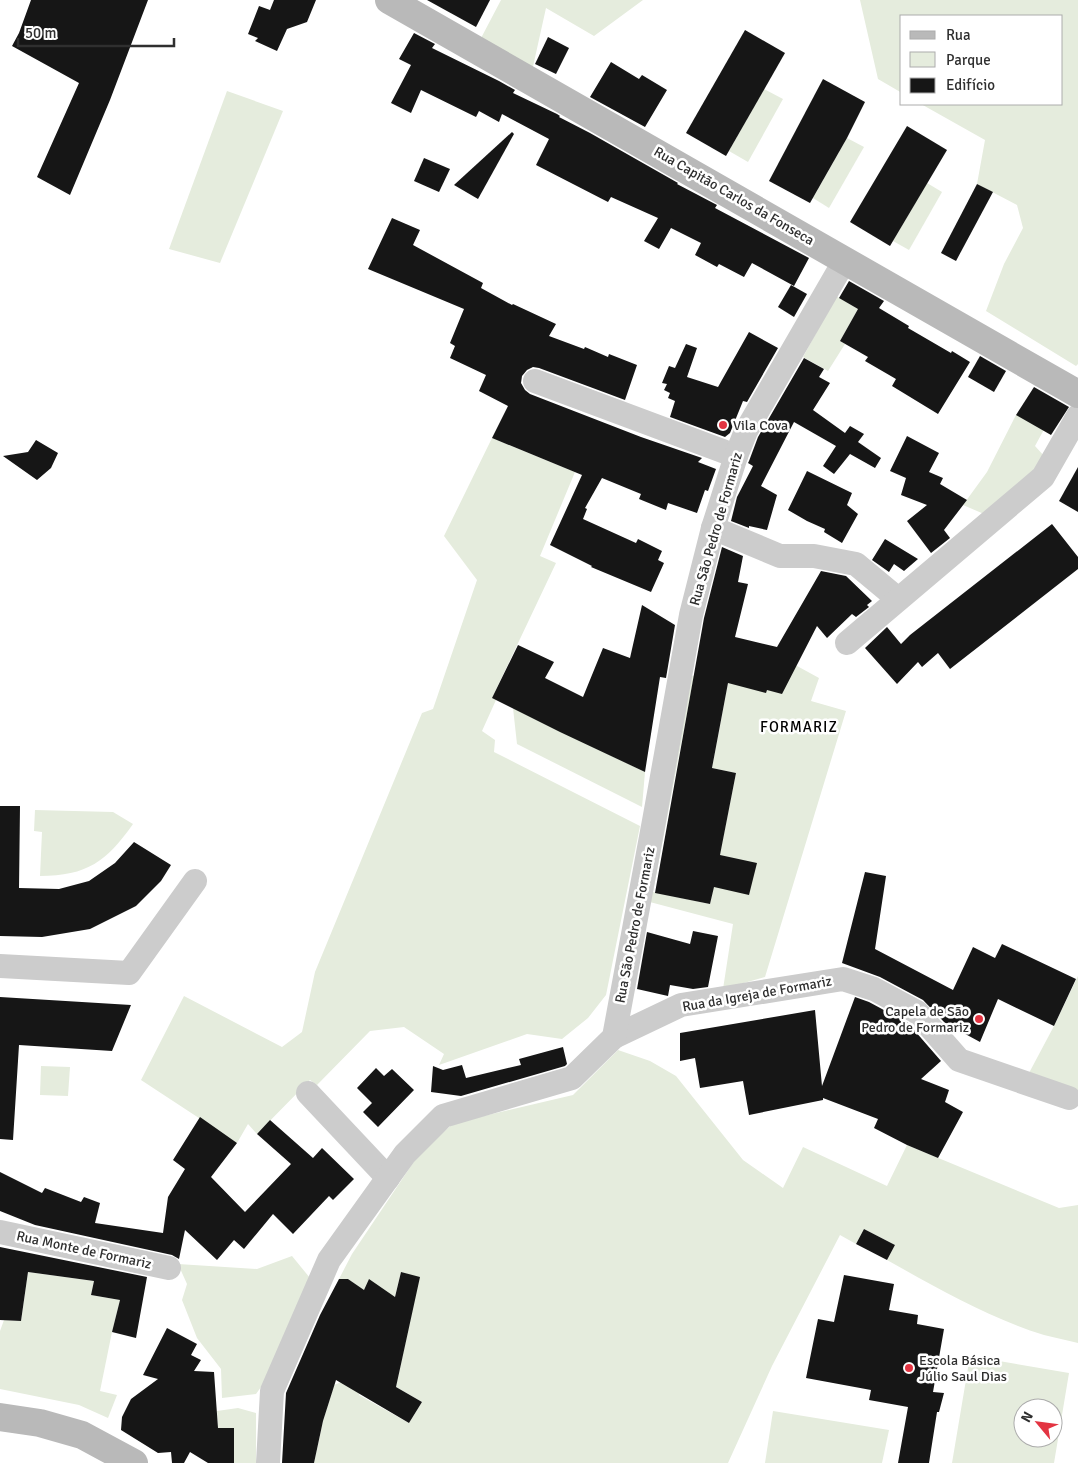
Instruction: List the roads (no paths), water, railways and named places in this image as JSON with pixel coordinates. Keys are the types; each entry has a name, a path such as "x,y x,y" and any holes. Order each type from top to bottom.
{"main road":[{"name":"Rua Capitão Carlos da Fonseca","path":"389,0 1078,394"},
{"path":"0,1417 40,1423 82,1435 134,1463"}],"street":[{"name":"Rua São Pedro de Formariz","path":"614,1037 690,616 713,528 746,431 845,260"},
{"path":"535,382 736,456"},
{"path":"847,642 1043,477 1078,416"},
{"path":"713,528 780,556 814,556 856,564 898,599"},
{"path":"0,966 129,973 195,880"},
{"name":"Rua da Igreja de Formariz","path":"614,1037 681,1005 843,979 874,989 917,1012 959,1060 1069,1098"},
{"path":"623,990 631,1005 641,1015 652,1019"},
{"path":"268,1463 272,1391 329,1260 405,1154 443,1116 572,1078 614,1037"},
{"path":"308,1093 388,1178"},
{"name":"Rua Monte de Formariz","path":"0,1232 169,1268"}],"place":[{"name":"Vila Cova","path":"723,425"},
{"name":"Capela de São Pedro de Formariz","path":"979,1019"},
{"name":"Escola Básica Júlio Saul Dias","path":"909,1368"}],"district":[{"name":"FORMARIZ","path":"799,727"}]}
